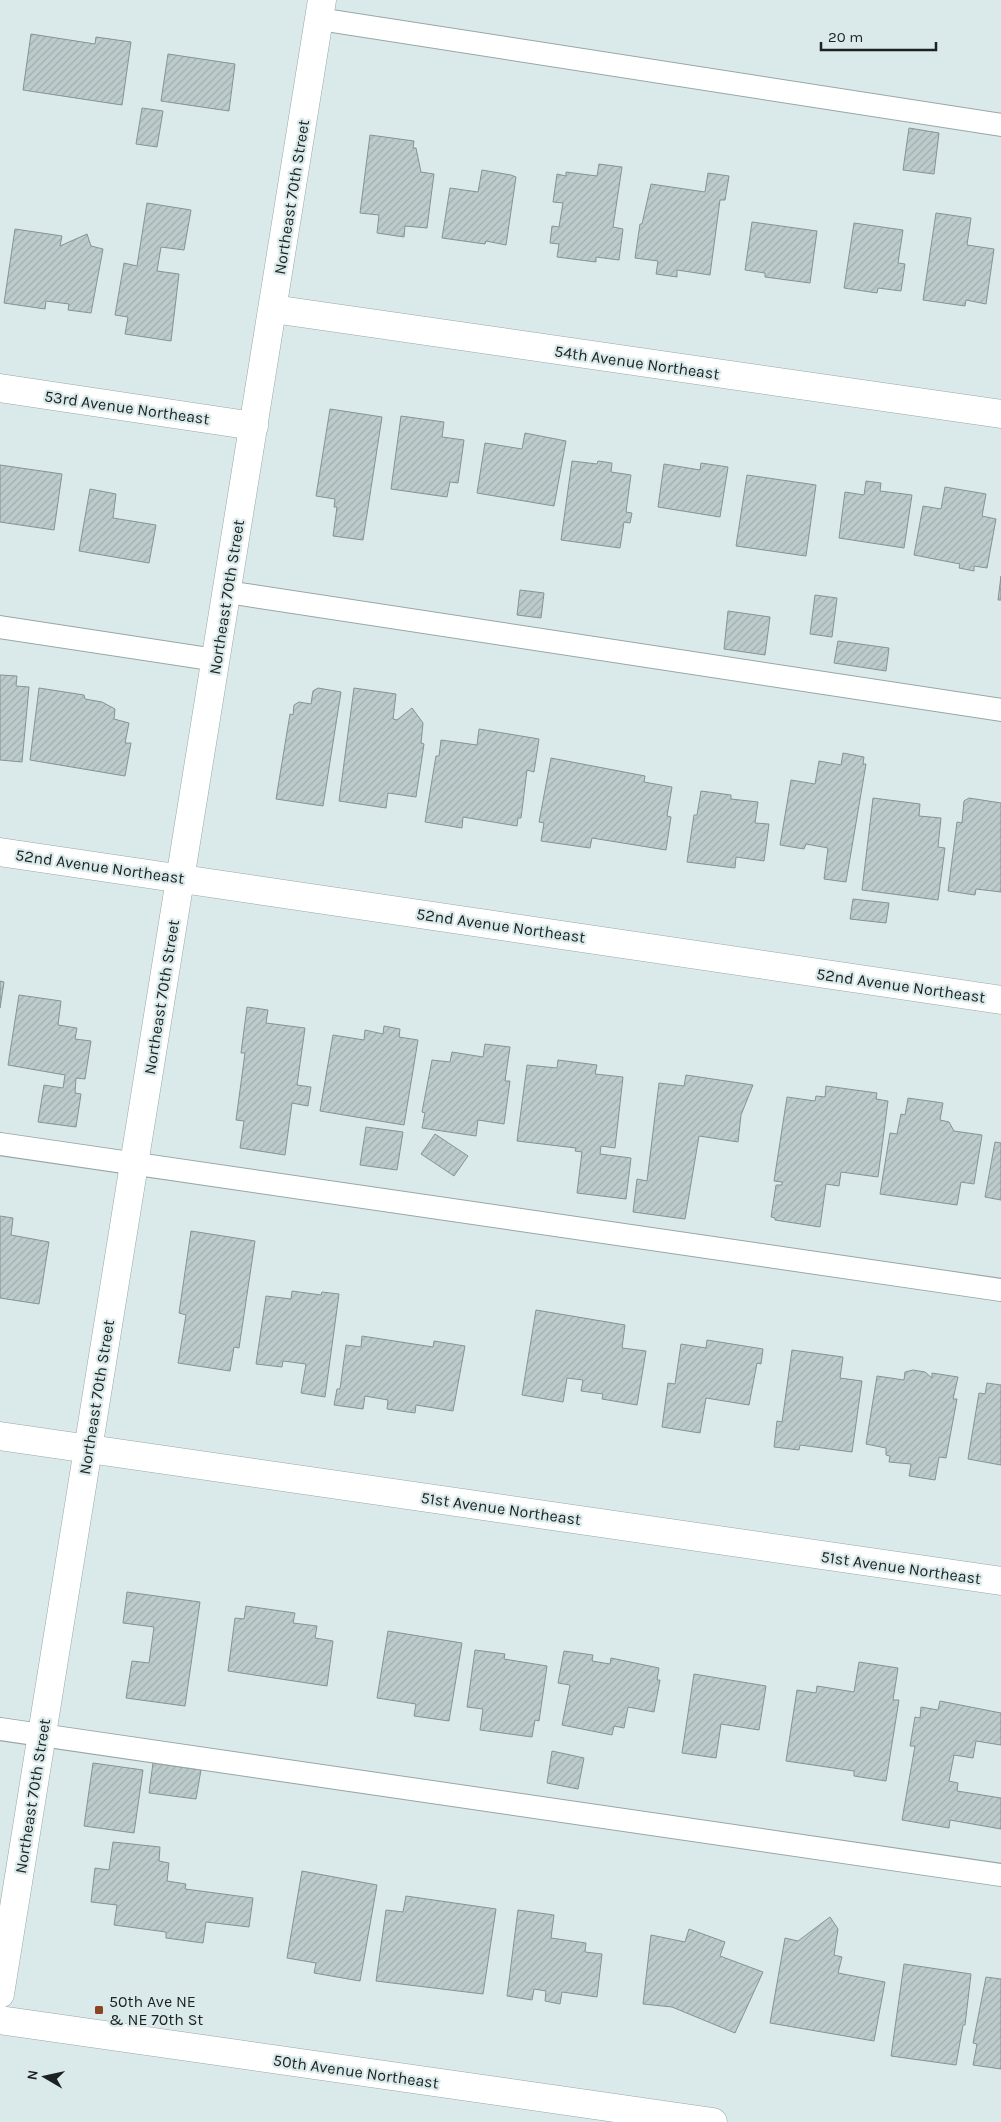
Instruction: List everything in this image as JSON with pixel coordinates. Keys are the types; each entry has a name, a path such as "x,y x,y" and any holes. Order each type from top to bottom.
{"street":[{"name":"Northeast 70th Street","path":"0,1994 321,10"},
{"name":"54th Avenue Northeast","path":"273,309 1001,414"},
{"name":"53rd Avenue Northeast","path":"0,388 254,426"},
{"name":"52nd Avenue Northeast","path":"0,852 181,877 1001,1000"},
{"name":"51st Avenue Northeast","path":"0,1436 1001,1581"},
{"name":"50th Avenue Northeast","path":"0,2020 713,2122"}],"lane":[{"path":"321,10 1001,125"},
{"path":"227,592 1001,710"},
{"path":"0,627 216,660"},
{"path":"0,1144 1001,1290"},
{"path":"0,1729 1001,1875"}],"building":[{"path":"31,34 95,44 96,37 131,42 122,105 23,90"},
{"path":"168,54 235,64 229,111 161,101"},
{"path":"142,108 163,111 157,147 136,144"},
{"path":"909,128 939,133 934,174 903,170"},
{"path":"370,135 414,141 413,148 416,148 421,172 434,174 427,228 405,226 404,237 377,233 379,215 360,213"},
{"path":"599,164 622,167 613,227 623,229 619,260 596,257 596,262 557,257 559,244 550,243 552,226 559,227 563,203 553,202 557,174 566,176 566,172 597,176"},
{"path":"482,170 516,177 506,245 486,241 485,244 442,238 450,188 478,192"},
{"path":"708,173 729,176 725,200 720,200 710,275 677,270 677,277 656,274 658,261 635,258 640,224 642,224 651,184 705,192"},
{"path":"147,203 191,210 184,250 161,247 157,271 179,274 171,341 125,334 128,317 115,315 124,263 137,266"},
{"path":"936,213 971,218 967,245 994,249 986,304 966,300 965,306 923,300"},
{"path":"752,222 817,231 810,283 765,277 765,273 745,270"},
{"path":"854,223 903,230 898,263 905,264 901,291 878,288 877,293 844,288"},
{"path":"15,229 62,236 60,246 87,234 91,246 103,249 91,313 68,310 69,304 46,301 45,309 4,303"},
{"path":"330,409 382,417 363,540 333,536 337,507 334,507 335,499 316,496"},
{"path":"401,416 444,422 442,437 464,440 458,483 450,482 447,497 391,489"},
{"path":"525,433 566,441 554,506 477,493 485,443 522,449"},
{"path":"572,461 597,464 598,461 612,463 611,472 631,475 626,512 632,513 630,523 624,522 620,548 561,540"},
{"path":"701,463 728,467 720,517 658,507 664,464 700,470"},
{"path":"0,465 62,474 54,530 0,522"},
{"path":"747,475 816,485 806,556 736,546"},
{"path":"866,481 881,483 880,491 912,495 904,548 839,538 845,492 864,495"},
{"path":"945,487 986,494 982,516 996,519 987,568 974,566 974,571 959,568 960,564 914,555 923,506 941,509"},
{"path":"90,489 116,494 113,518 156,525 149,563 79,551"},
{"path":"1001,576 1001,600 998,600"},
{"path":"520,590 544,593 541,618 517,615"},
{"path":"815,595 837,598 832,637 810,634"},
{"path":"728,611 770,617 765,655 724,649"},
{"path":"838,641 889,648 886,671 834,663"},
{"path":"0,675 17,676 16,686 29,687 22,762 0,760"},
{"path":"39,688 84,695 85,699 102,702 115,709 114,719 129,723 125,743 131,743 125,776 30,760"},
{"path":"318,688 341,692 323,806 276,799 290,714 293,715 294,705 299,702 311,704 313,691"},
{"path":"354,688 396,694 393,719 397,720 412,708 423,723 421,743 424,744 416,797 388,793 386,808 339,801"},
{"path":"479,729 539,739 534,772 527,770 521,818 518,818 517,826 463,817 462,828 425,822 436,756 439,756 441,740 477,745"},
{"path":"843,753 864,757 863,764 866,764 846,882 824,879 828,848 806,844 804,849 780,845 791,780 815,784 819,761 841,765"},
{"path":"551,758 645,776 644,782 672,787 667,816 671,817 666,850 592,838 590,848 541,841 544,823 539,822"},
{"path":"701,791 731,795 731,799 758,802 755,823 769,824 764,861 736,857 735,868 687,862 694,815 697,815"},
{"path":"873,798 920,804 919,816 941,818 938,847 945,848 938,900 862,890"},
{"path":"969,798 1001,803 1001,892 976,889 975,895 948,891 957,822 962,823 964,801"},
{"path":"853,899 889,903 886,923 850,919"},
{"path":"0,981 4,982 0,1008"},
{"path":"19,995 61,1001 58,1025 77,1028 75,1039 91,1041 85,1079 76,1078 75,1093 81,1094 76,1127 38,1122 44,1085 63,1088 65,1075 8,1065"},
{"path":"247,1007 268,1010 266,1023 305,1028 297,1085 311,1087 308,1106 292,1103 285,1155 240,1148 244,1121 236,1120 245,1053 241,1053"},
{"path":"384,1026 400,1029 399,1037 418,1040 404,1125 320,1111 333,1035 364,1040 365,1030 383,1034"},
{"path":"485,1044 510,1047 505,1081 510,1081 504,1124 478,1120 476,1136 422,1128 425,1113 422,1112 432,1060 450,1062 452,1052 483,1057"},
{"path":"558,1060 597,1065 595,1074 623,1077 615,1148 601,1146 600,1154 631,1158 626,1199 577,1193 582,1152 575,1151 576,1148 517,1141 527,1065 557,1068"},
{"path":"686,1075 753,1085 741,1115 738,1142 699,1136 685,1219 633,1212 637,1179 647,1181 659,1083 684,1086"},
{"path":"826,1086 877,1093 876,1099 888,1101 878,1177 841,1172 839,1186 826,1184 820,1227 775,1220 775,1218 771,1217 776,1185 782,1185 782,1182 774,1181 787,1097 815,1101 816,1096 825,1097"},
{"path":"908,1098 943,1103 940,1120 949,1122 954,1131 982,1135 974,1184 961,1182 957,1205 880,1194 890,1133 897,1134 901,1114 905,1115"},
{"path":"366,1127 403,1132 397,1170 360,1165"},
{"path":"435,1134 468,1156 454,1176 421,1154"},
{"path":"995,1142 1001,1143 1001,1200 985,1197"},
{"path":"0,1216 13,1218 11,1235 49,1242 39,1304 0,1298"},
{"path":"191,1231 255,1241 239,1348 234,1347 230,1371 178,1363 186,1315 179,1313"},
{"path":"292,1291 321,1295 322,1292 339,1294 325,1397 301,1393 306,1364 283,1361 282,1367 256,1364 266,1296 291,1299"},
{"path":"536,1310 625,1325 622,1348 646,1351 637,1405 602,1399 603,1394 581,1391 583,1380 567,1378 563,1402 522,1395"},
{"path":"362,1336 433,1347 434,1341 465,1346 453,1411 416,1405 415,1413 387,1409 388,1400 365,1396 363,1409 334,1405 337,1389 340,1389 346,1345 361,1347"},
{"path":"707,1340 763,1349 761,1364 757,1363 749,1405 706,1398 700,1433 662,1427 668,1383 675,1384 681,1344 706,1348"},
{"path":"792,1350 843,1357 840,1378 862,1381 852,1452 800,1445 799,1450 774,1447 777,1421 782,1422"},
{"path":"913,1370 925,1372 932,1378 932,1373 958,1377 953,1399 957,1399 946,1458 939,1457 935,1480 909,1476 911,1464 889,1462 890,1456 886,1455 886,1448 866,1444 877,1376 904,1380 905,1372"},
{"path":"987,1383 1001,1385 1001,1465 968,1459 979,1393 985,1394"},
{"path":"127,1592 200,1602 185,1706 126,1698 132,1661 149,1663 154,1627 123,1623"},
{"path":"246,1606 295,1613 293,1623 317,1626 315,1638 333,1641 327,1686 228,1671 235,1618 244,1619"},
{"path":"388,1631 462,1643 449,1721 414,1716 416,1704 377,1698"},
{"path":"475,1650 505,1654 504,1659 547,1666 539,1721 535,1720 532,1737 480,1730 483,1709 467,1707"},
{"path":"564,1651 593,1655 592,1661 610,1664 611,1658 659,1668 657,1680 660,1680 654,1712 628,1707 624,1728 614,1726 612,1735 562,1725 570,1685 558,1683"},
{"path":"859,1662 898,1668 893,1700 899,1700 886,1781 854,1776 854,1771 786,1761 797,1690 816,1693 817,1686 854,1692"},
{"path":"694,1674 766,1686 759,1730 721,1724 716,1758 682,1753"},
{"path":"940,1701 1001,1713 1001,1745 976,1741 973,1758 954,1755 949,1781 958,1783 957,1791 1001,1798 1001,1829 950,1820 949,1828 902,1820 915,1746 910,1746 915,1717 920,1718 921,1707 938,1710"},
{"path":"552,1751 584,1758 578,1789 547,1783"},
{"path":"93,1763 143,1770 134,1833 84,1826"},
{"path":"153,1763 201,1770 196,1799 149,1793"},
{"path":"113,1842 160,1847 159,1861 169,1863 167,1881 186,1884 185,1889 253,1898 249,1927 206,1922 203,1943 166,1938 166,1932 114,1925 117,1905 91,1902 95,1868 109,1870"},
{"path":"302,1871 377,1885 360,1981 314,1973 316,1963 287,1958"},
{"path":"406,1896 496,1909 483,1994 376,1981 386,1910 403,1912"},
{"path":"518,1910 554,1915 551,1938 586,1943 585,1952 602,1954 597,1997 562,1992 560,2004 545,2001 546,1991 534,1989 532,2000 507,1996"},
{"path":"830,1917 838,1929 834,1955 842,1957 838,1973 885,1982 874,2041 770,2023 785,1938 798,1941"},
{"path":"689,1929 725,1942 720,1956 763,1972 735,2033 672,2007 643,2004 651,1935 685,1942"},
{"path":"904,1964 971,1974 965,2025 963,2025 956,2065 891,2056"},
{"path":"986,1977 1001,1979 1001,2069 973,2065 977,2044 973,2043"}],"place":[{"name":"50th Ave NE & NE 70th St","path":"99,2010"}]}
